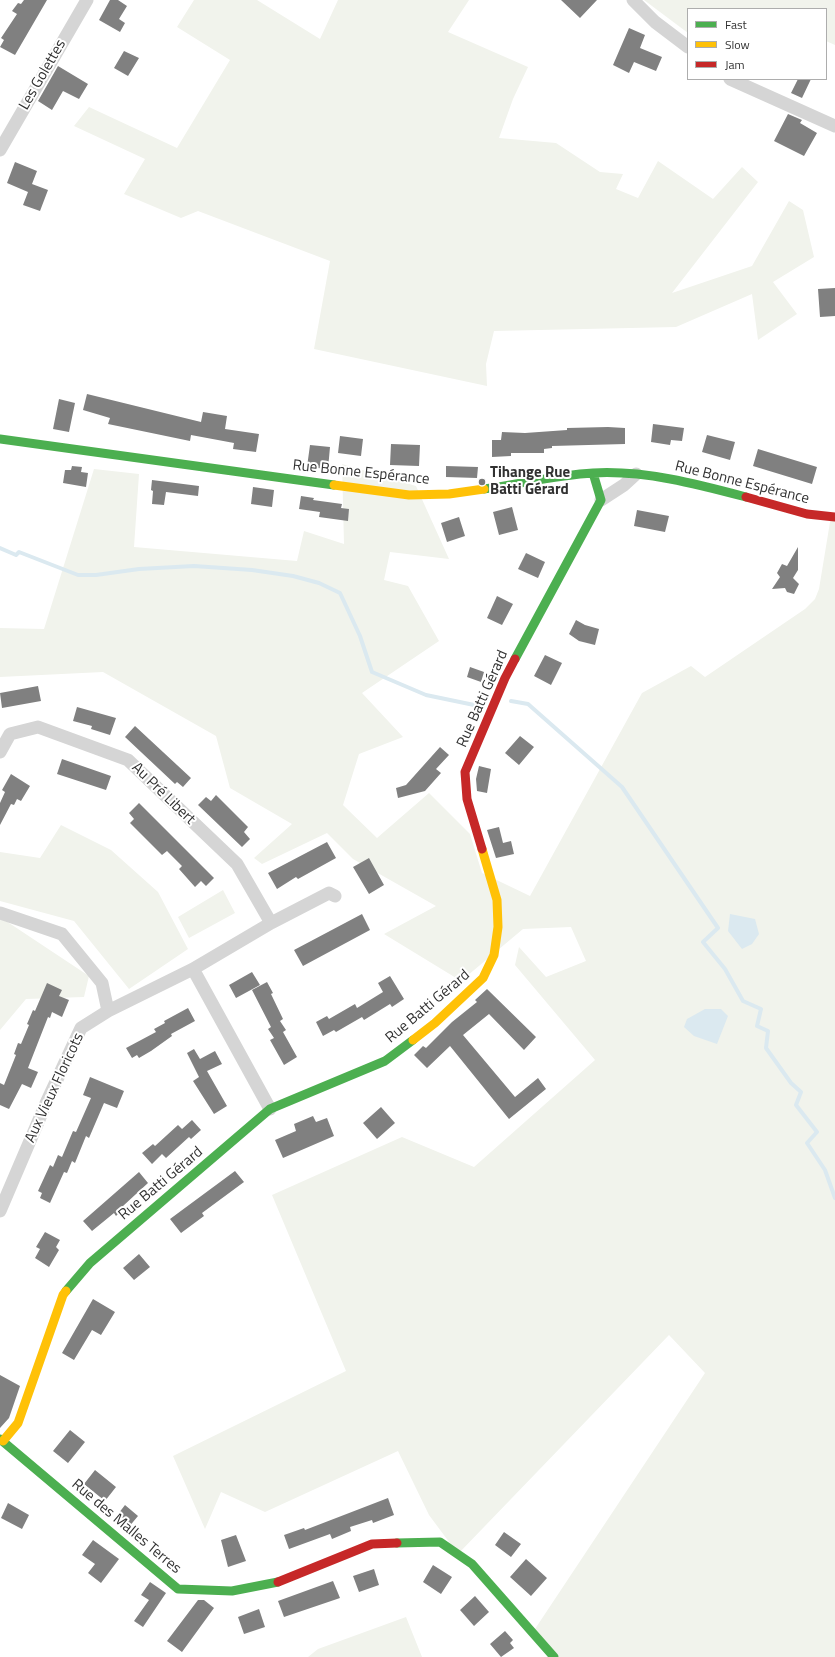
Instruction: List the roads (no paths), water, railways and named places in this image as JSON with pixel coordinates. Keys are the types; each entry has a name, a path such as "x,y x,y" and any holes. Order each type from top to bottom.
{"street":[{"name":"Les Golettes","path":"0,150 87,0"},
{"path":"633,0 655,22 687,46"},
{"path":"732,80 835,126"},
{"name":"Rue Bonne Espérance","path":"0,439 409,495 449,494 593,474 636,474 706,486 807,514 835,517"},
{"path":"593,474 601,500 624,485 636,474"},
{"name":"Rue Batti Gérard","path":"1,1440 18,1423 63,1295 90,1264 270,1109 385,1061 435,1022 483,978 494,955 498,927 497,900 467,799 465,772 505,678 601,500"},
{"name":"Au Pré Libert","path":"0,752 10,734 38,727 128,760 237,864 271,923"},
{"path":"0,913 62,934 102,983 108,1011 193,969 271,923 330,893 335,896"},
{"path":"193,969 270,1109"},
{"name":"Aux Vieux Floricots","path":"0,1211 47,1100 81,1028 108,1011"},
{"name":"Rue des Malles Terres","path":"1,1440 178,1589 232,1591 277,1582 372,1544 440,1542 472,1564 554,1657"}],"waterway":[{"path":"0,548 16,555 19,552 78,575 96,575 139,569 194,566 252,570 293,576 319,583 340,593 360,636 372,672 426,695 479,706"},
{"path":"511,701 528,704 622,787 718,928 703,942 725,969 743,1001 761,1009 757,1026 768,1031 766,1048 791,1083 801,1092 796,1105 817,1132 807,1143 825,1170 835,1198"}],"place":[{"name":"Tihange Rue Batti Gérard","path":"482,482"}]}
